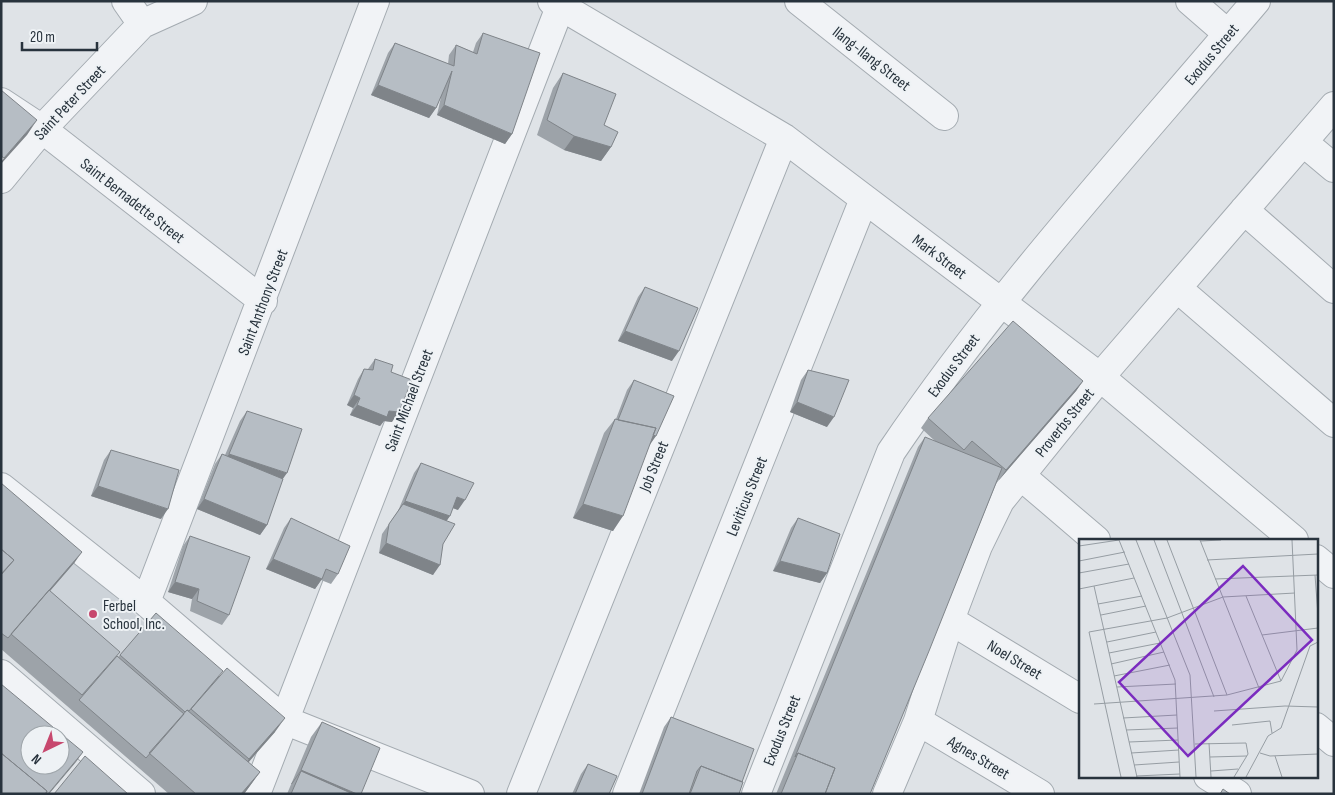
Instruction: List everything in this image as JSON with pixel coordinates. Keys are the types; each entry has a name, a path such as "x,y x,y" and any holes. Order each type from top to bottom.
{"street":[{"path":"126,1 142,24"},
{"name":"Saint Peter Street","path":"1,179 42,130 142,24 193,1"},
{"name":"Saint Anthony Street","path":"146,602 263,301 376,1"},
{"name":"Ilang-Ilang Street","path":"799,1 944,116"},
{"path":"1190,1 1228,34"},
{"name":"Exodus Street","path":"756,794 891,452 923,404 1001,302 1256,1"},
{"name":"Mark Street","path":"556,4 784,138 1100,377 1293,539"},
{"name":"Saint Michael Street","path":"256,794 556,4"},
{"name":"Saint Bernadette Street","path":"1,102 42,130 263,301"},
{"name":"Proverbs Street","path":"887,794 918,721 950,620 978,546 1000,501 1100,377 1334,106"},
{"name":"Job Street","path":"522,794 784,138"},
{"path":"1303,142 1334,168"},
{"name":"Leviticus Street","path":"627,794 864,199"},
{"path":"1244,210 1334,289"},
{"path":"1177,288 1334,423"},
{"path":"1020,476 1095,539"},
{"path":"1,487 146,602 284,720 426,774 470,794"},
{"path":"1318,561 1334,574"},
{"name":"Noel Street","path":"950,620 1079,698"},
{"path":"1,674 141,794"},
{"name":"Agnes Street","path":"918,721 1040,794"},
{"path":"1318,729 1334,742"},
{"path":"1211,778 1237,794"}],"shaded area":[{"name":"Ferbel School, Inc.","path":"75,562 146,624 110,666 39,604"}],"building":[{"path":"483,33 540,53 512,134 444,105 452,71 436,108 378,85 395,43 454,66 456,45 477,54"},
{"path":"563,73 616,94 604,125 618,132 611,147 574,136 547,120"},
{"path":"1,90 37,120 4,158 1,156"},
{"path":"645,287 698,308 679,351 625,331"},
{"path":"1013,321 1083,381 1006,470 972,441 964,450 928,418"},
{"path":"375,359 393,365 391,372 412,380 399,412 389,411 387,417 357,405 360,398 354,395 364,369 373,370"},
{"path":"808,370 849,380 834,417 797,402"},
{"path":"634,380 674,396 656,436 653,435 656,428 618,420"},
{"path":"247,411 302,429 287,473 229,454"},
{"path":"615,419 656,428 623,516 583,504"},
{"path":"925,437 1002,468 870,794 825,794 835,768 798,753 795,757"},
{"path":"111,450 179,470 168,509 98,486"},
{"path":"222,454 283,479 267,525 204,499"},
{"path":"421,463 474,483 465,500 457,497 450,516 405,501"},
{"path":"1,483 82,552 8,638 1,633 1,575 14,560 1,549"},
{"path":"403,504 455,524 443,544 440,565 386,543 389,524"},
{"path":"291,518 350,546 338,574 326,569 322,579 273,559"},
{"path":"798,518 840,534 827,573 780,561"},
{"path":"190,536 250,557 229,615 197,601 199,589 175,582"},
{"path":"1,549 14,560 1,574"},
{"path":"49,590 120,652 82,695 11,634"},
{"path":"156,613 223,671 189,711 185,712 120,655"},
{"path":"117,656 184,714 146,758 79,700"},
{"path":"227,668 285,718 249,759 191,709"},
{"path":"1,684 50,725 20,725 20,769 1,753"},
{"path":"187,710 260,772 241,794 196,794 149,753"},
{"path":"671,717 754,749 742,782 701,766 697,771 689,794 642,794"},
{"path":"322,722 380,748 361,794 301,770"},
{"path":"70,741 83,752 70,768"},
{"path":"1,753 20,769 20,775 28,775 47,791 45,794 1,794"},
{"path":"798,753 835,768 825,794 781,794"},
{"path":"85,756 128,794 54,794"},
{"path":"588,764 617,776 609,794 575,794"},
{"path":"701,766 743,782 739,794 690,794"},
{"path":"301,771 353,794 291,794"},
{"path":"28,775 64,775 46,794 47,791"},
{"path":"1223,789 1230,794 1220,794"}],"place":[{"name":"Ferbel School, Inc.","path":"93,614"}]}
